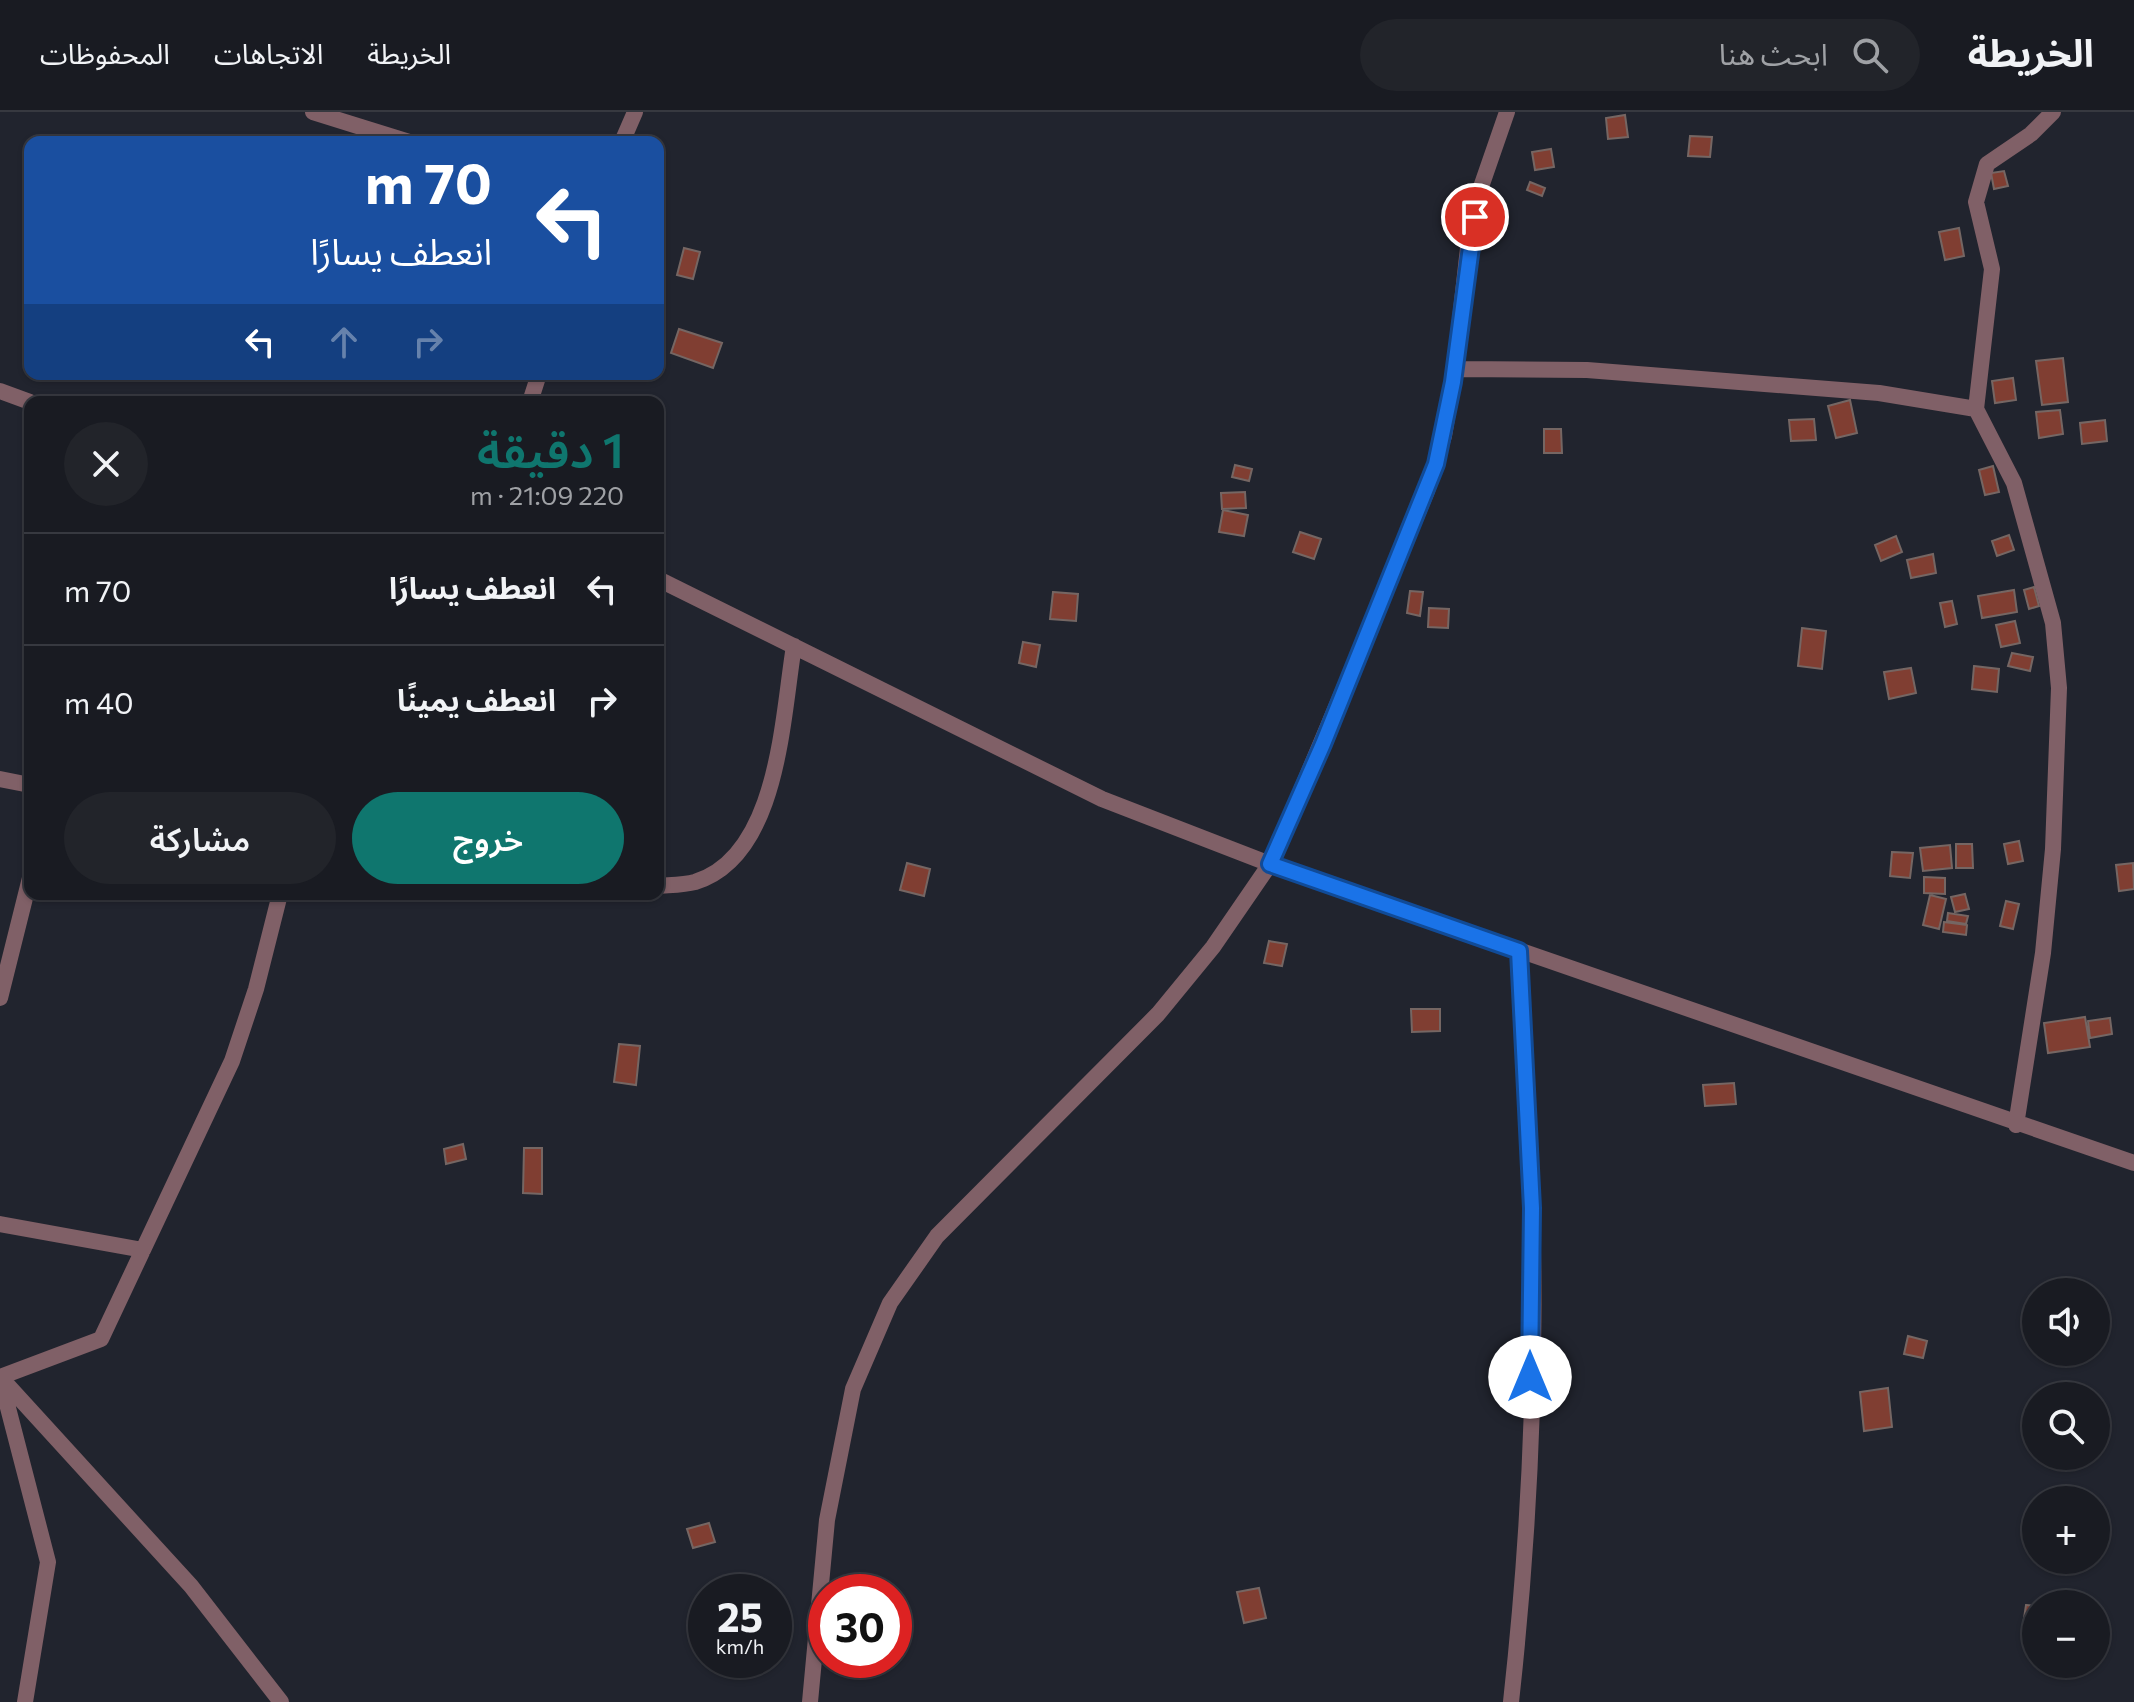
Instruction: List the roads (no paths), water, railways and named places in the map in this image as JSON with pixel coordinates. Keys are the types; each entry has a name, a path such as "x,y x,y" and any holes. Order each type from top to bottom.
{"street":[{"path":"313,112 390,136"},
{"path":"625,136 635,112"},
{"path":"810,1702 827,1520 853,1389 890,1303 937,1236 1158,1014 1213,947 1270,864 1427,491 1444,436 1455,369 1468,248 1481,187 1507,112"},
{"path":"2016,1125 2043,953 2053,849 2059,688 2053,623 2014,483 1976,409 1992,269 1976,202 1987,164 2031,134 2053,112"},
{"path":"1455,369 1587,370 1879,393 1976,409"},
{"path":"0,391 24,400"},
{"path":"664,582 1102,799 1270,864 2016,1125 2134,1163"},
{"path":"664,885 695,882 733,859 755,828 770,789 794,646"},
{"path":"0,779 24,784"},
{"path":"0,998 24,900"},
{"path":"0,1377 101,1339 232,1061 256,989 278,900"},
{"path":"1511,1702 1519,1632 1530,1375 1532,1208 1519,951"},
{"path":"0,1224 143,1250"},
{"path":"0,1377 48,1562 25,1702"},
{"path":"0,1377 191,1586 281,1702"}]}
